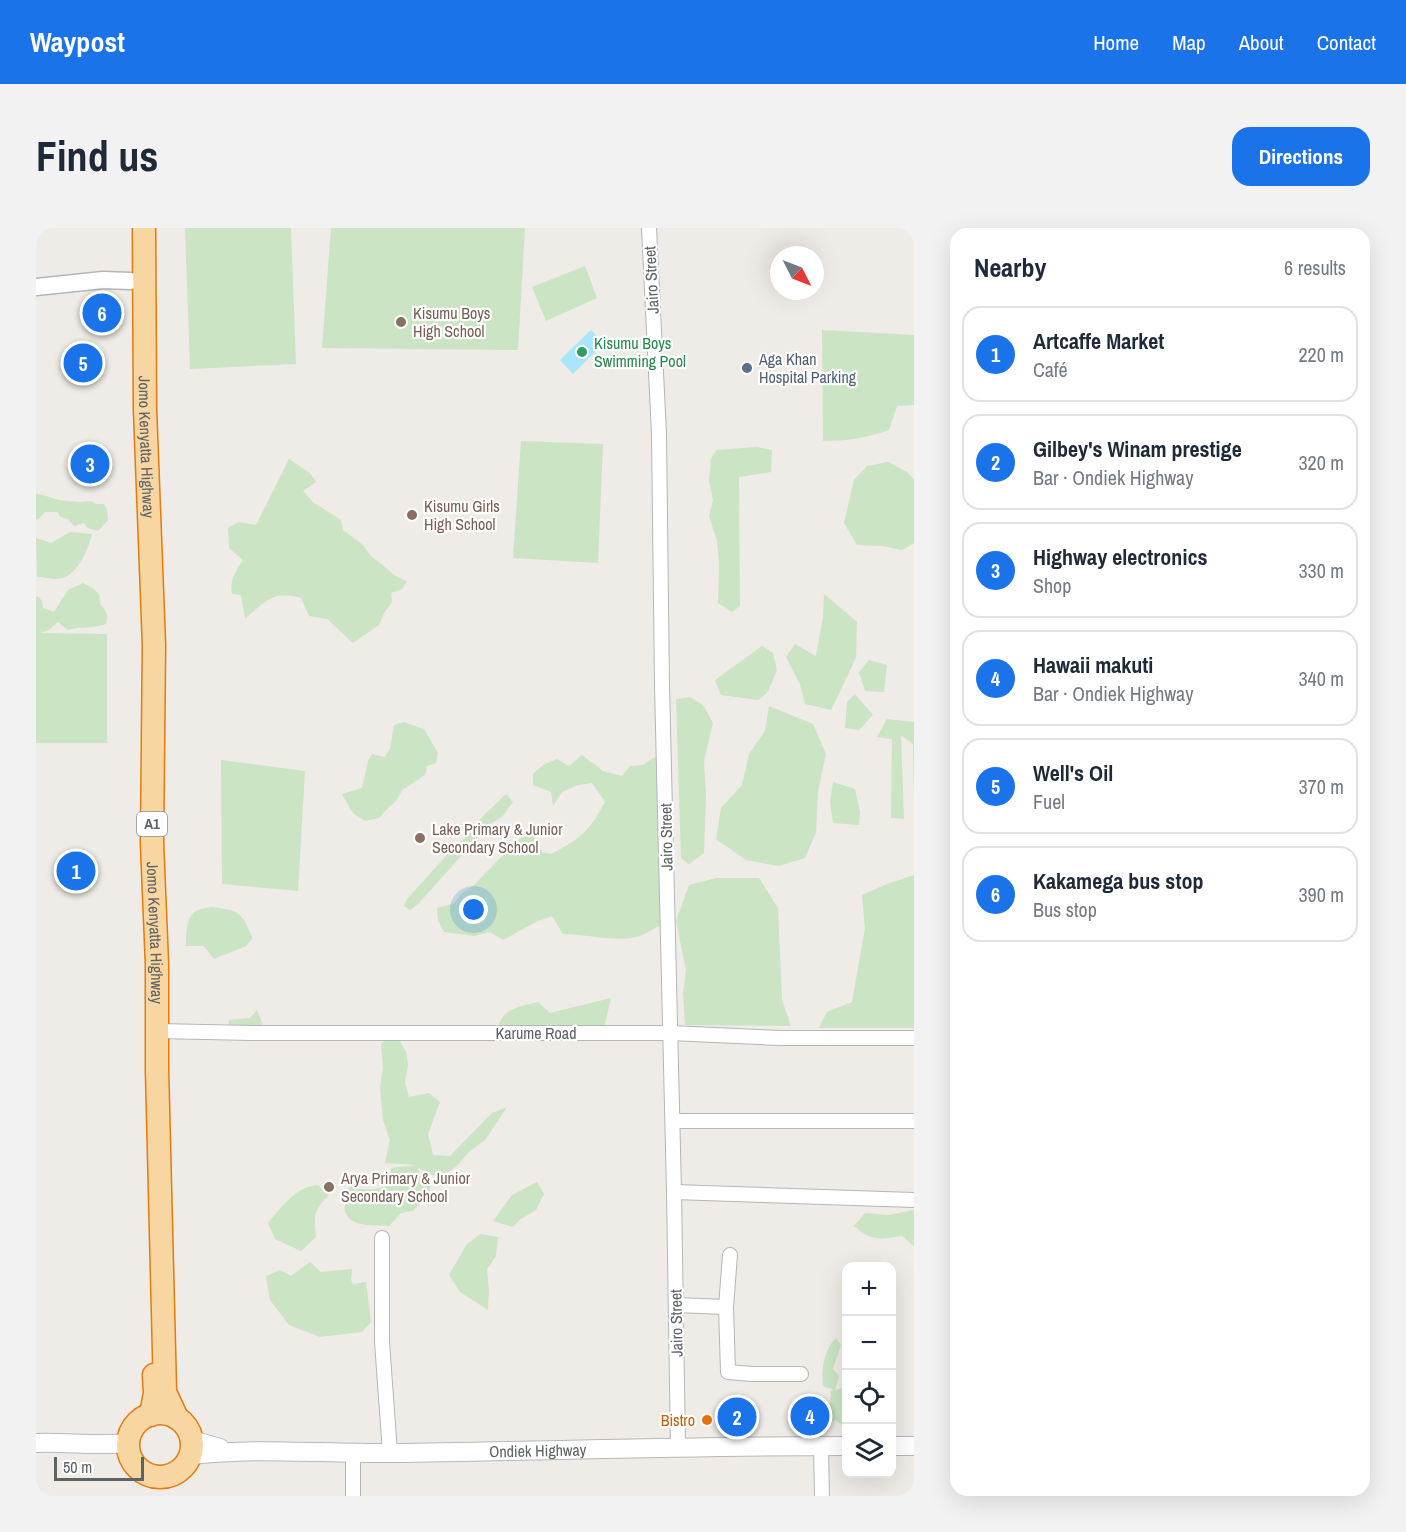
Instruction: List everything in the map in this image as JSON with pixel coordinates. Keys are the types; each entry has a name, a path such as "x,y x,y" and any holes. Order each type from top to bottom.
{"highway":[{"name":"Jomo Kenyatta Highway","path":"131,228 137,280 154,635 152,843 165,1392 177,1418 184,1424 192,1448"},
{"name":"Jomo Kenyatta Highway","path":"144,228 132,340 140,510 144,1051 151,1332 155,1393 151,1415"},
{"path":"177,1418 160,1413 151,1415 135,1425 130,1432 128,1448 146,1485 178,1473 184,1467 192,1448"},
{"path":"174,1496 178,1473"}],"main road":[{"path":"36,1443 62,1442 128,1448"},
{"name":"Ondiek Highway","path":"192,1448 390,1453 842,1446"},
{"path":"896,1446 914,1446"}],"street":[{"name":"Jairo Street","path":"649,228 660,434 662,685 673,1121 678,1447"},
{"path":"36,287 104,280 137,280"},
{"name":"Karume Road","path":"158,1031 251,1034 671,1033 781,1038 914,1038"},
{"path":"673,1121 914,1120"},
{"path":"674,1191 914,1200"},
{"path":"382,1238 382,1342 390,1453"},
{"path":"730,1255 726,1307 728,1372 801,1374"},
{"path":"676,1305 726,1307"},
{"path":"821,1446 822,1496"},
{"path":"353,1453 353,1496"}],"green space":[{"path":"185,228 291,228 296,364 190,369"},
{"path":"331,228 525,228 518,350 322,348"},
{"path":"585,266 597,298 546,321 532,287"},
{"path":"822,330 914,335 914,405 897,406 889,430 856,438 823,441"},
{"path":"521,441 603,444 598,563 513,558"},
{"path":"757,447 772,450 771,472 739,477 740,606 732,612 718,603 717,541 709,516 713,500 709,481 711,459 716,450"},
{"path":"289,459 310,473 316,482 303,491 314,503 341,520 343,530 363,545 371,556 397,577 407,581 402,589 391,593 392,602 379,625 353,643 327,619 309,616 301,598 277,596 265,602 245,619 241,595 232,594 232,580 243,560 229,548 228,528 238,522 256,525"},
{"path":"888,462 907,472 914,480 914,543 902,550 857,545 844,523 854,480 867,466"},
{"path":"36,493 59,500 91,501 104,504 108,520 98,531 88,528 84,523 74,526 68,519 60,517 58,512 45,512 38,520 36,519"},
{"path":"70,532 92,534 88,548 76,569 57,579 37,577 36,538 51,543"},
{"path":"83,583 100,596 100,604 107,616 106,624 68,630 58,622 49,630 40,633 107,634 107,743 36,743 36,597 38,596 42,601 43,608 54,612 68,590"},
{"path":"824,594 857,622 856,658 831,710 805,704 800,684 786,657 795,644 816,656 823,617"},
{"path":"762,646 773,653 777,670 768,692 758,700 721,695 715,680"},
{"path":"869,660 887,665 884,692 865,691 859,672"},
{"path":"855,694 873,715 859,730 845,728 847,702"},
{"path":"690,697 703,705 713,723 704,761 706,797 704,853 689,864 681,858 676,699"},
{"path":"769,706 813,724 826,754 818,791 816,833 805,858 778,866 746,860 716,839 721,808 742,785 749,754 765,731"},
{"path":"887,719 914,722 914,797 913,744 901,735 904,819 891,818 892,739 877,737"},
{"path":"404,722 424,729 438,753 436,763 427,766 425,775 402,790 397,800 379,818 365,821 353,813 342,794 362,788 368,761 372,754 385,757 390,748 394,725"},
{"path":"582,755 603,771 622,776 630,766 643,765 656,756 659,778 663,924 639,936 619,939 563,934 552,916 503,940 490,932 474,936 444,932 438,920 437,908 455,903 532,827 534,837 542,852 551,854 577,839 589,828 605,802 592,783 578,785 562,792 553,806 551,792 533,785 533,774 543,765 557,759 569,766"},
{"path":"221,760 305,771 298,891 222,884"},
{"path":"833,782 855,789 860,812 859,825 833,823 830,802"},
{"path":"506,794 513,802 502,817 490,824 418,904 410,910 404,906 408,898 454,847 478,827 480,819"},
{"path":"914,875 914,1028 819,1028 827,1012 852,1002 865,928 862,895"},
{"path":"716,878 759,878 778,908 782,1000 791,1026 685,1025 683,993 686,970 676,921 689,885"},
{"path":"211,907 234,911 242,917 253,938 246,946 214,959 204,946 186,946 190,918 197,910"},
{"path":"611,998 604,1028 521,1039 493,1040 503,1017 513,1009 538,1002 550,1013"},
{"path":"257,1010 263,1025 256,1031 228,1029 229,1020 250,1018"},
{"path":"395,1033 406,1052 408,1065 405,1083 409,1097 429,1093 440,1102 428,1134 433,1155 450,1156 492,1113 507,1107 485,1140 470,1151 457,1166 440,1177 426,1173 418,1167 421,1179 431,1187 413,1211 401,1213 389,1226 359,1224 348,1217 345,1211 349,1185 364,1189 385,1187 390,1185 391,1168 416,1165 385,1163 390,1140 383,1120 380,1087 383,1068 381,1044"},
{"path":"537,1182 544,1194 536,1210 513,1227 493,1221 512,1195"},
{"path":"318,1185 329,1195 316,1214 316,1237 301,1251 275,1239 268,1223 296,1194 310,1186"},
{"path":"914,1210 914,1246 902,1236 871,1237 854,1226 865,1213 888,1215"},
{"path":"481,1234 498,1237 496,1256 487,1269 488,1310 460,1292 449,1275 467,1244"},
{"path":"310,1262 321,1272 352,1269 353,1284 366,1282 371,1322 362,1332 320,1337 289,1325 270,1300 266,1276 280,1270 291,1276"},
{"path":"836,1338 841,1345 833,1369 839,1376 835,1390 842,1388 842,1425 835,1420 821,1423 815,1405 830,1405 831,1391 834,1390 823,1386 822,1373 826,1354"}],"water":[{"name":"Kisumu Boys Swimming Pool","path":"591,330 604,343 573,374 560,360"}],"place":[{"name":"Kakamega bus stop","path":"102,313"},
{"name":"Kisumu Boys High School","path":"401,322"},
{"name":"Kisumu Boys Swimming Pool","path":"582,352"},
{"name":"Well's Oil","path":"83,363"},
{"name":"Aga Khan Hospital Parking","path":"747,368"},
{"name":"Highway electronics","path":"90,464"},
{"name":"Kisumu Girls High School","path":"412,515"},
{"name":"Lake Primary & Junior Secondary School","path":"420,838"},
{"name":"Artcaffe Market","path":"76,871"},
{"name":"Arya Primary & Junior Secondary School","path":"329,1187"},
{"name":"Hawaii makuti","path":"810,1416"},
{"name":"Gilbey's Winam prestige","path":"737,1417"},
{"name":"Bistro","path":"707,1420"}]}
